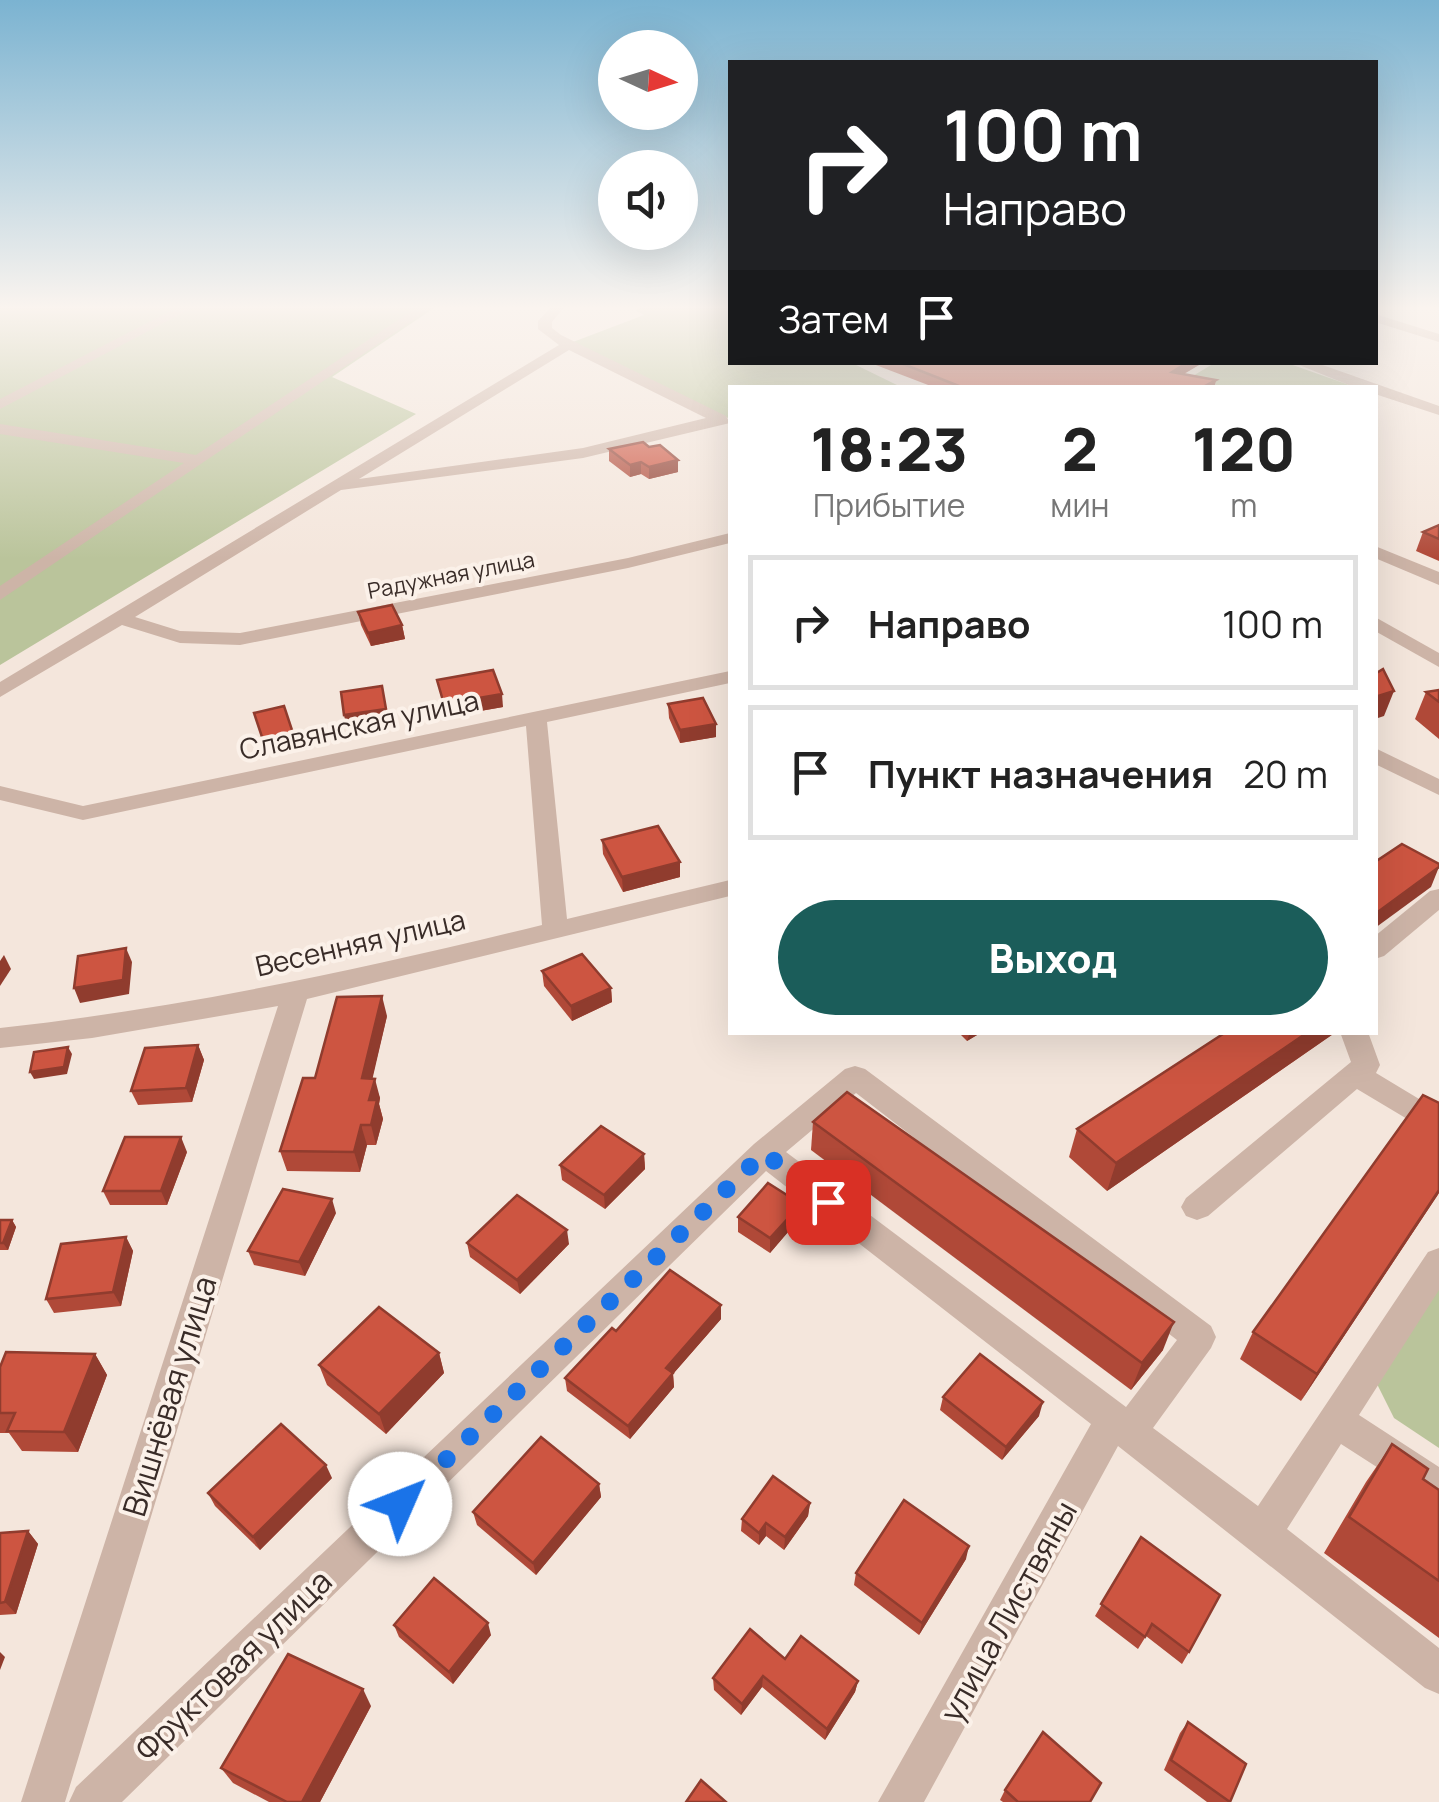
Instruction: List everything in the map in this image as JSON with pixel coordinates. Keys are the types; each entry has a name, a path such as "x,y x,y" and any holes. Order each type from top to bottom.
{"street":[{"path":"0,405 29,390"},
{"path":"0,594 302,390"},
{"path":"0,690 494,390"},
{"path":"662,390 725,421"},
{"path":"1379,390 1439,411"},
{"path":"1420,405 1439,396"},
{"path":"335,487 582,453 725,421"},
{"path":"0,429 197,460"},
{"name":"Радужная улица","path":"124,618 155,635 195,640 240,639 628,563 728,538"},
{"path":"1378,552 1439,579"},
{"path":"1378,624 1439,661"},
{"name":"Славянская улица","path":"0,793 83,813 728,677"},
{"path":"536,718 554,930"},
{"path":"1378,757 1439,788"},
{"name":"Весенняя улица","path":"0,1038 97,1030 296,991 728,888"},
{"path":"1378,948 1439,897"},
{"name":"Вишнёвая улица","path":"43,1802 296,991"},
{"path":"1196,1207 1366,1065 1355,1035"},
{"path":"1355,1074 1439,1126"},
{"name":"Фруктовая улица","path":"91,1802 764,1153 856,1077 1200,1337 1120,1426"},
{"path":"764,1153 1262,1533 1439,1674"},
{"path":"1262,1533 1439,1262"},
{"path":"1336,1420 1439,1489"},
{"name":"улица Листвяны","path":"900,1802 1120,1426"}],"green space":[{"path":"0,390 362,390 416,414 0,665"},
{"path":"671,390 728,390 728,418"},
{"path":"1439,1284 1439,1448 1394,1418 1377,1384"}],"building":[{"path":"643,442 649,447 660,445 678,460 649,467 641,462 630,465 609,449"},
{"path":"1439,525 1439,539 1423,532"},
{"path":"392,605 402,625 368,633 358,612"},
{"path":"1383,669 1394,691 1378,696 1378,672"},
{"path":"493,670 502,694 444,704 437,680"},
{"path":"382,686 386,709 344,715 341,692"},
{"path":"1439,690 1439,702 1426,692"},
{"path":"703,698 716,724 680,730 668,704"},
{"path":"284,706 293,733 263,740 254,713"},
{"path":"658,826 680,862 622,877 602,840"},
{"path":"1402,844 1439,867 1378,912 1378,860"},
{"path":"126,948 123,980 74,988 78,956"},
{"path":"582,954 611,988 571,1006 542,971"},
{"path":"382,996 362,1078 375,1079 369,1100 377,1100 371,1125 361,1125 354,1152 280,1151 303,1078 315,1078 337,997"},
{"path":"1221,1035 1304,1035 1116,1163 1077,1129"},
{"path":"198,1045 186,1088 131,1091 145,1048"},
{"path":"68,1047 64,1067 30,1072 34,1052"},
{"path":"847,1092 1174,1322 1142,1363 813,1122"},
{"path":"1423,1095 1439,1103 1439,1190 1317,1374 1253,1332"},
{"path":"601,1126 644,1154 604,1195 560,1165"},
{"path":"125,1137 181,1137 161,1191 103,1191"},
{"path":"768,1183 801,1204 770,1238 738,1217"},
{"path":"283,1189 332,1199 299,1262 248,1251"},
{"path":"517,1195 567,1230 517,1280 467,1243"},
{"path":"0,1220 12,1220 3,1243 0,1243"},
{"path":"126,1237 113,1292 46,1299 61,1244"},
{"path":"670,1270 721,1305 666,1368 673,1373 628,1426 565,1378 612,1328 616,1331"},
{"path":"379,1307 439,1353 379,1414 319,1365"},
{"path":"6,1352 95,1354 64,1432 7,1431 15,1413 0,1413 0,1367"},
{"path":"980,1354 1043,1402 1006,1447 943,1397"},
{"path":"281,1424 326,1465 253,1537 208,1493"},
{"path":"541,1437 599,1484 533,1563 473,1512"},
{"path":"1392,1444 1428,1469 1423,1479 1439,1490 1439,1581 1349,1517"},
{"path":"773,1476 810,1503 785,1537 766,1523 759,1533 742,1519"},
{"path":"904,1500 969,1546 922,1623 856,1573"},
{"path":"28,1531 5,1602 0,1603 0,1533"},
{"path":"1141,1537 1220,1595 1189,1652 1152,1624 1145,1637 1101,1604"},
{"path":"434,1578 488,1623 449,1672 394,1625"},
{"path":"750,1629 785,1659 801,1636 858,1681 827,1729 763,1676 742,1704 713,1678"},
{"path":"288,1654 363,1689 302,1802 287,1802 221,1768"},
{"path":"1188,1722 1246,1764 1230,1802 1171,1760"},
{"path":"1043,1732 1101,1783 1090,1802 1018,1802 1005,1790"},
{"path":"701,1780 726,1802 686,1802"}],"route":[{"path":"400,1504 764,1153 828,1202"}]}
